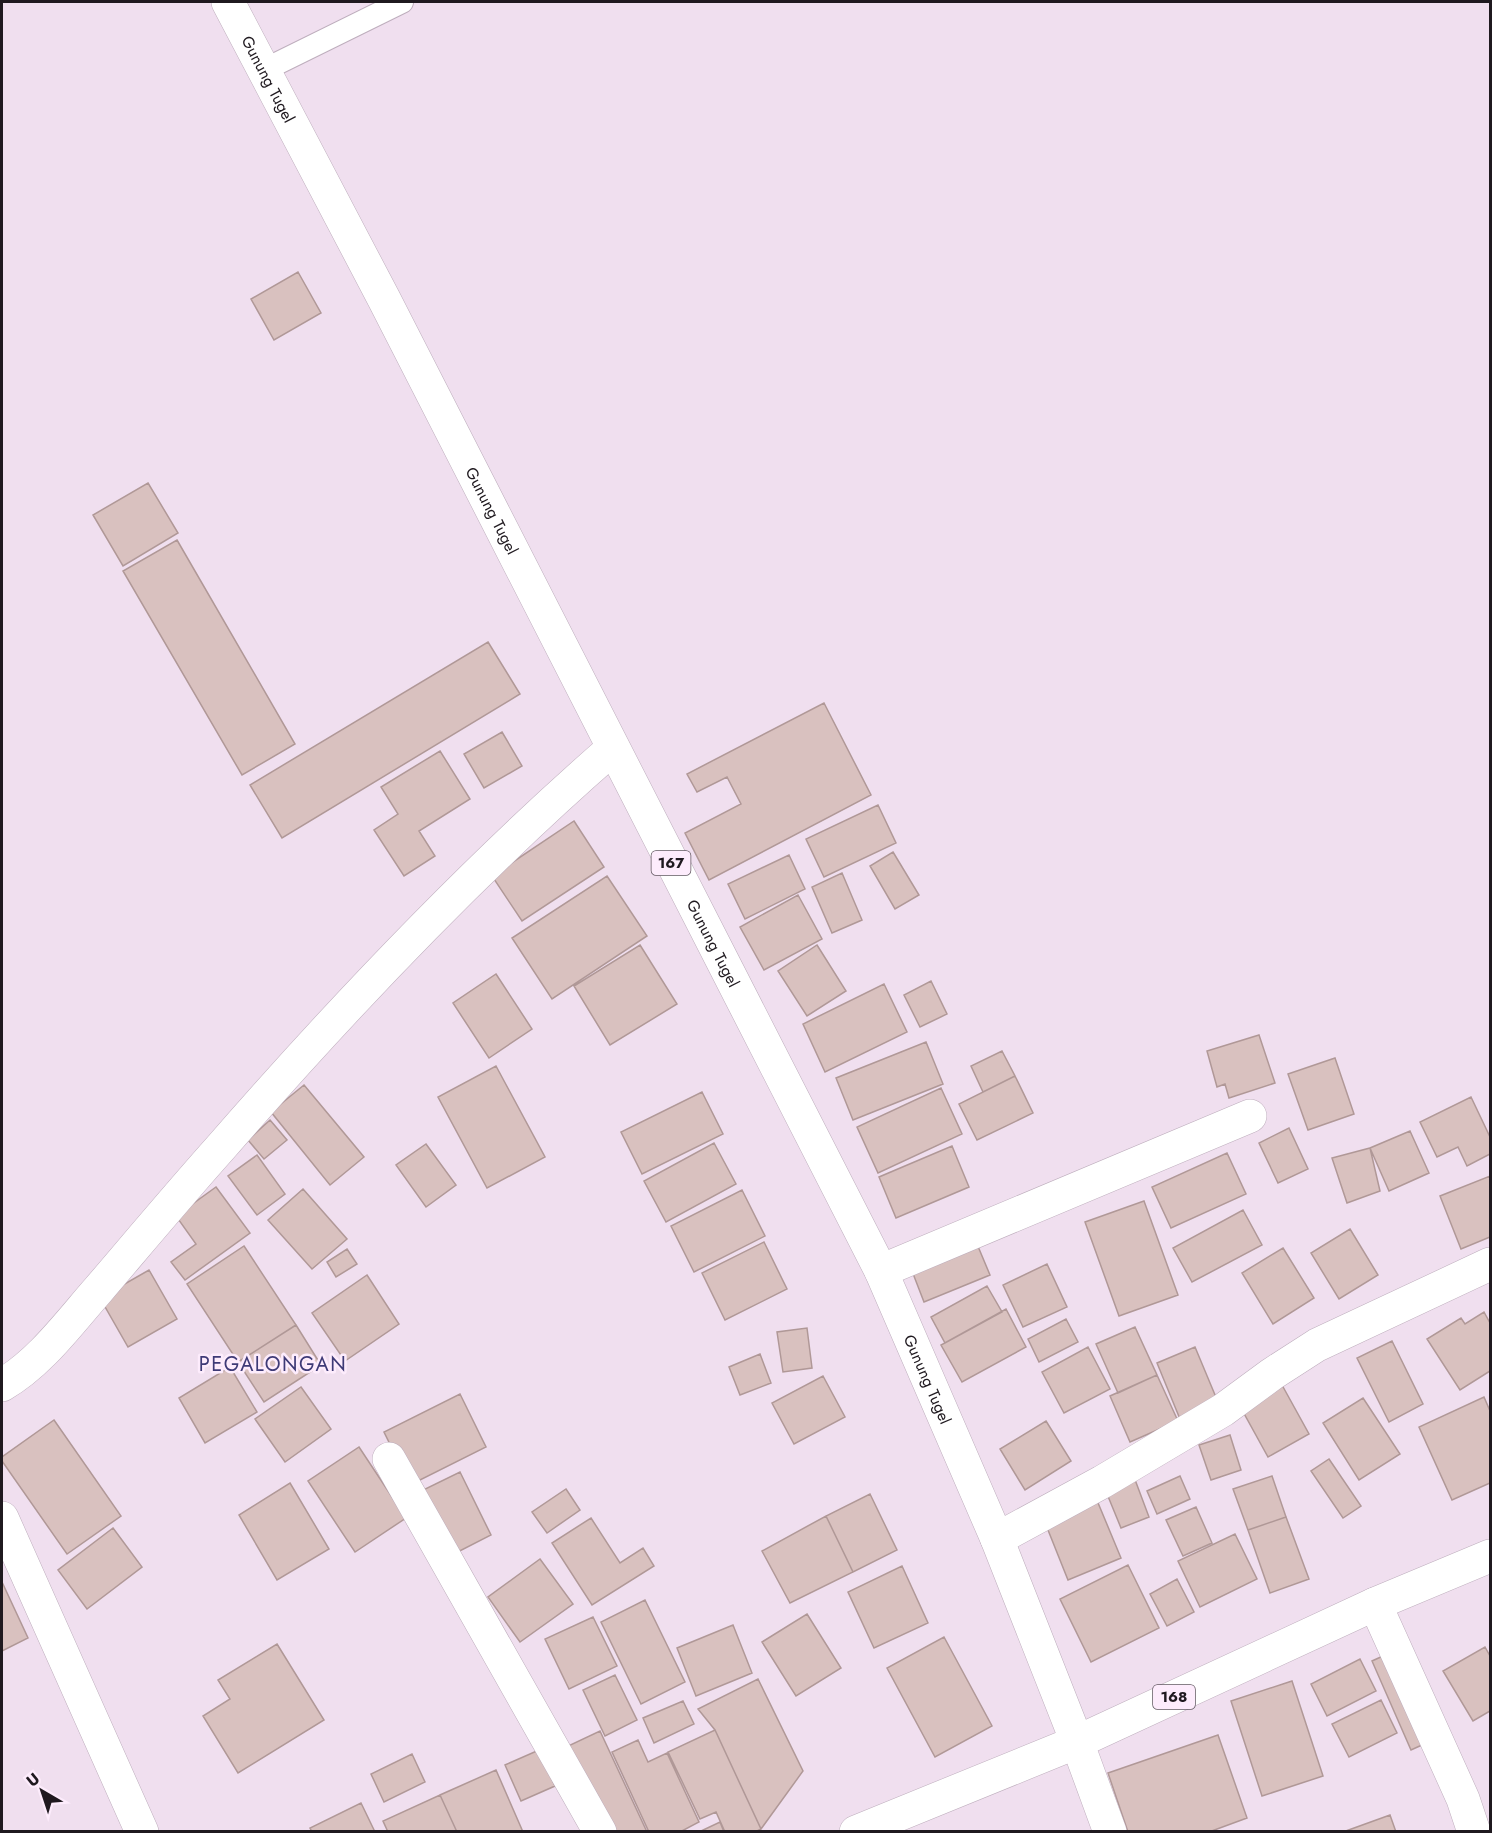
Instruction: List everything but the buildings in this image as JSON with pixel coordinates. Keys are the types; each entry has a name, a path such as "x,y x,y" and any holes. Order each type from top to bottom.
{"street":[{"name":"Gunung Tugel","path":"228,2 384,299 880,1271 997,1539 1110,1832"},
{"path":"2,1384 18,1375 61,1333 224,1144 408,940 574,782 612,749"},
{"path":"880,1271 1250,1116"},
{"path":"997,1539 1102,1482 1223,1410 1317,1345 1491,1264"},
{"path":"389,1459 600,1832"},
{"path":"2,1518 142,1832"},
{"name":"168","path":"856,1832 1077,1742 1375,1604 1491,1556"},
{"path":"1375,1604 1463,1799 1474,1832"}],"lane":[{"path":"264,70 402,2"}],"district":[{"name":"PEGALONGAN","path":"273,1364"}]}
